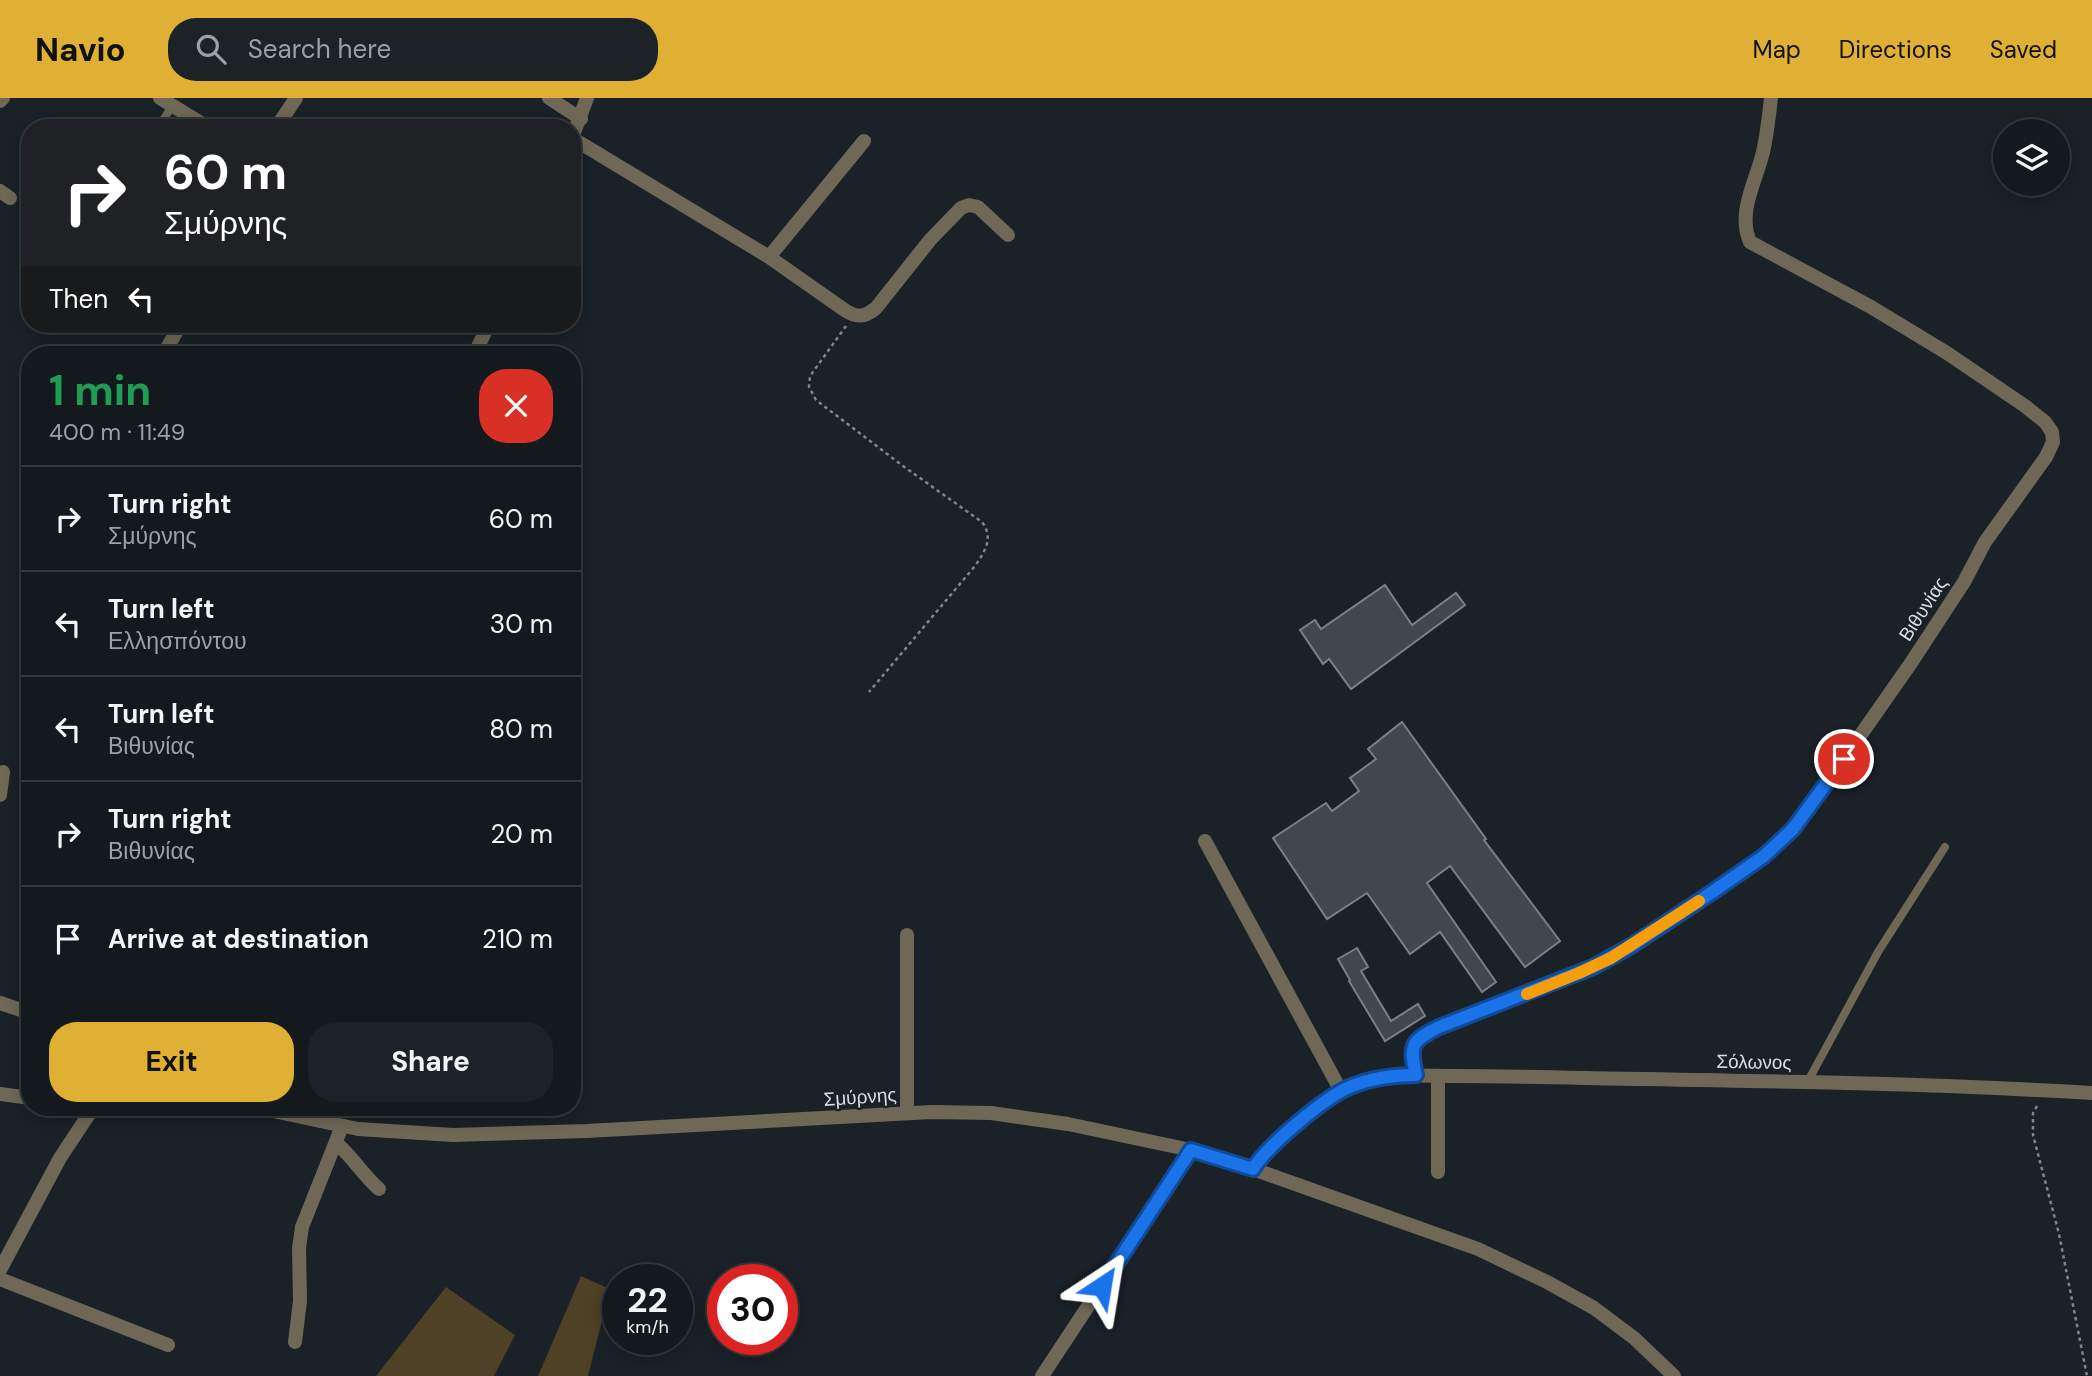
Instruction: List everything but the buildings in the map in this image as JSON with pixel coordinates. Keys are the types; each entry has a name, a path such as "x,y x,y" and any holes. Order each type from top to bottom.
{"street":[{"path":"282,119 296,98"},
{"path":"549,98 580,119 587,98"},
{"name":"Βιθυνίας","path":"1416,1075 1412,1050 1415,1042 1422,1037 1439,1027 1560,981 1611,958 1742,873 1779,844 1811,807 1911,663 1964,582 1985,542 2052,447 2050,427 2025,406 1947,353 1871,307 1751,242 1746,232 1745,214 1764,149 1771,98"},
{"path":"166,102 194,119"},
{"path":"769,257 864,141"},
{"path":"581,143 769,257 852,314 865,316 876,308 930,240 961,208 969,205 978,208 1008,235"},
{"path":"0,795 3,772"},
{"path":"1205,841 1342,1091"},
{"path":"907,934 907,1113"},
{"path":"0,1003 21,1010"},
{"name":"Σόλωνος","path":"1253,1169 1277,1142 1342,1091 1379,1078 1416,1075 1807,1083 2092,1093"},
{"path":"1438,1076 1438,1172"},
{"path":"0,1094 21,1097"},
{"name":"Σμύρνης","path":"295,1116 342,1126 425,1134 507,1134 963,1111 1023,1116 1191,1150 1449,1238 1581,1300 1634,1338 1674,1376"},
{"path":"0,1270 60,1158 88,1116"},
{"path":"295,1342 300,1301 299,1248 302,1227 342,1126"},
{"path":"336,1143 379,1189"},
{"path":"1042,1376 1191,1150"},
{"path":"0,1279 168,1345"}],"lane":[{"path":"161,119 166,102"},
{"path":"1807,1083 1878,952 1945,847"}],"path":[{"path":"852,314 836,342 810,376 809,387 816,400 982,522 989,536 985,551 975,566 869,692"},
{"path":"2046,1090 2034,1113 2033,1135 2059,1234 2087,1376"}],"shaded area":[{"path":"581,1276 602,1285 602,1321 588,1376 538,1376"},
{"path":"446,1287 515,1335 494,1376 376,1376"}],"slow traffic":[{"path":"1527,994 1611,958 1699,901"}],"route":[{"path":"1102,1286 1191,1150 1253,1169 1277,1142 1342,1091 1379,1078 1416,1075 1412,1050 1415,1042 1422,1037 1439,1027 1560,981 1611,958 1742,873 1779,844 1793,829 1844,759"}]}
